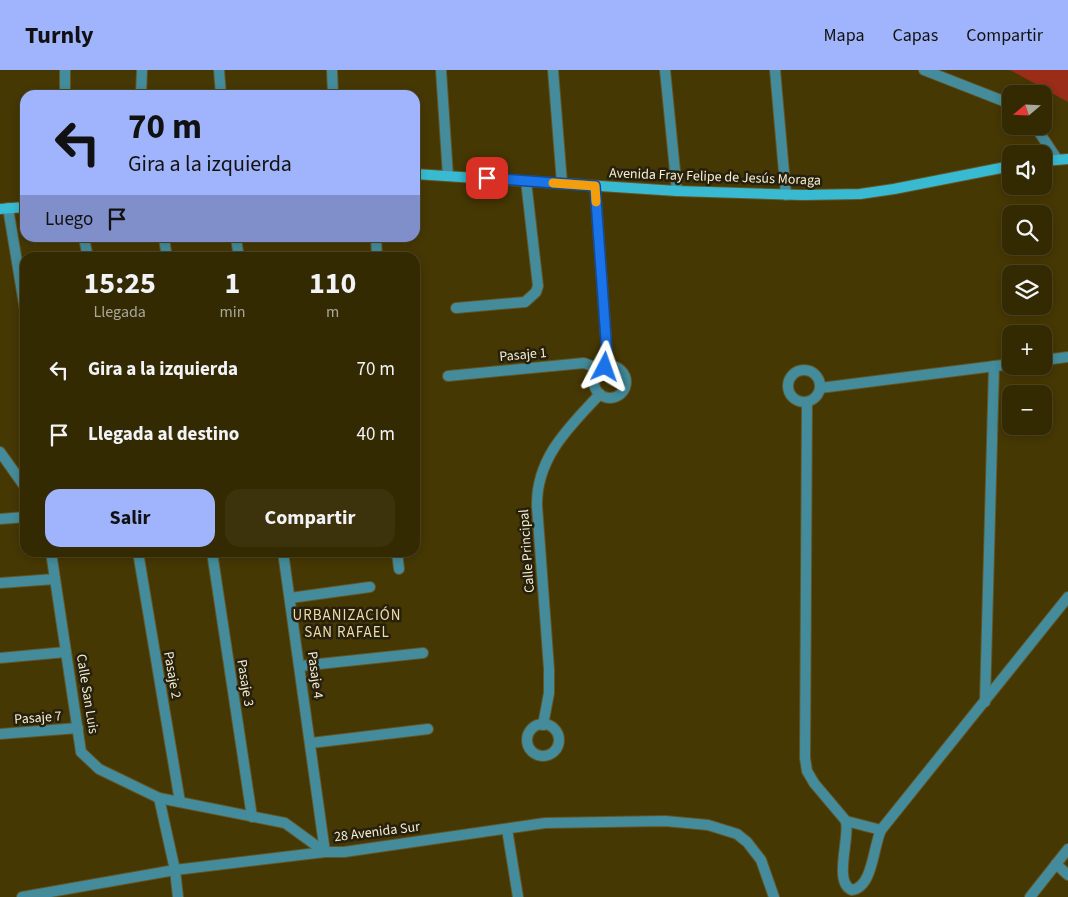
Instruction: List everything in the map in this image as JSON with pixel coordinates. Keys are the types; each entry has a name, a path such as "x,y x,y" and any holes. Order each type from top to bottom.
{"street":[{"path":"65,70 65,90"},
{"path":"141,90 142,70"},
{"path":"219,70 221,90"},
{"path":"332,70 333,90"},
{"path":"441,70 448,176"},
{"path":"553,70 562,183"},
{"path":"665,70 677,191"},
{"path":"775,70 786,195"},
{"path":"924,70 1002,100"},
{"path":"1041,135 1056,159"},
{"path":"1052,160 1068,159"},
{"name":"Avenida Fray Felipe de Jesús Moraga","path":"420,174 677,191 786,195 860,194 920,185 1002,168"},
{"path":"456,308 525,302 536,292 538,286 526,181"},
{"path":"595,186 604,368 594,383 600,394 606,398 617,397 622,394 626,384 624,374 620,370 604,368"},
{"path":"20,207 4,209 20,286"},
{"path":"1052,359 1068,357"},
{"name":"Pasaje 1","path":"448,376 584,363 604,368"},
{"path":"820,388 1002,365"},
{"path":"984,702 994,366"},
{"path":"800,371 810,371 818,377 820,388 816,398 807,402 801,402 792,396 788,387 791,377 800,371"},
{"name":"Calle Principal","path":"543,725 550,684 537,506 540,478 554,447 600,394"},
{"path":"807,402 805,758 807,771 814,783 846,821 882,830"},
{"path":"0,452 20,480"},
{"path":"0,519 20,517"},
{"name":"Calle San Luis","path":"52,557 81,752 99,770 159,798 285,823 325,852"},
{"name":"Pasaje 2","path":"139,557 180,802"},
{"name":"Pasaje 3","path":"213,557 252,817"},
{"name":"Pasaje 4","path":"284,557 325,852"},
{"path":"397,557 398,569"},
{"path":"0,583 55,579"},
{"path":"290,598 370,587"},
{"path":"846,821 847,837 842,876 844,884 852,890 865,883 869,874 876,842 882,830 1068,597"},
{"path":"0,658 66,652"},
{"path":"300,666 423,653"},
{"name":"Pasaje 7","path":"0,734 78,728"},
{"path":"311,743 428,729"},
{"path":"159,798 175,870 178,897"},
{"name":"28 Avenida Sur","path":"22,897 175,870 325,852 344,852 546,823 665,821 708,824 737,834 747,842 761,860 774,897"},
{"path":"507,829 518,897"},
{"path":"1030,897 1068,849"},
{"path":"1056,864 1068,875"}],"shaded area":[{"path":"1010,70 1068,70 1068,102 1052,93 1052,85 1037,85"}],"slow traffic":[{"path":"553,183 595,186 596,202"}],"district":[{"name":"URBANIZACIÓN SAN RAFAEL","path":"347,624"}],"route":[{"path":"487,178 595,186 608,367 605,367"}]}
